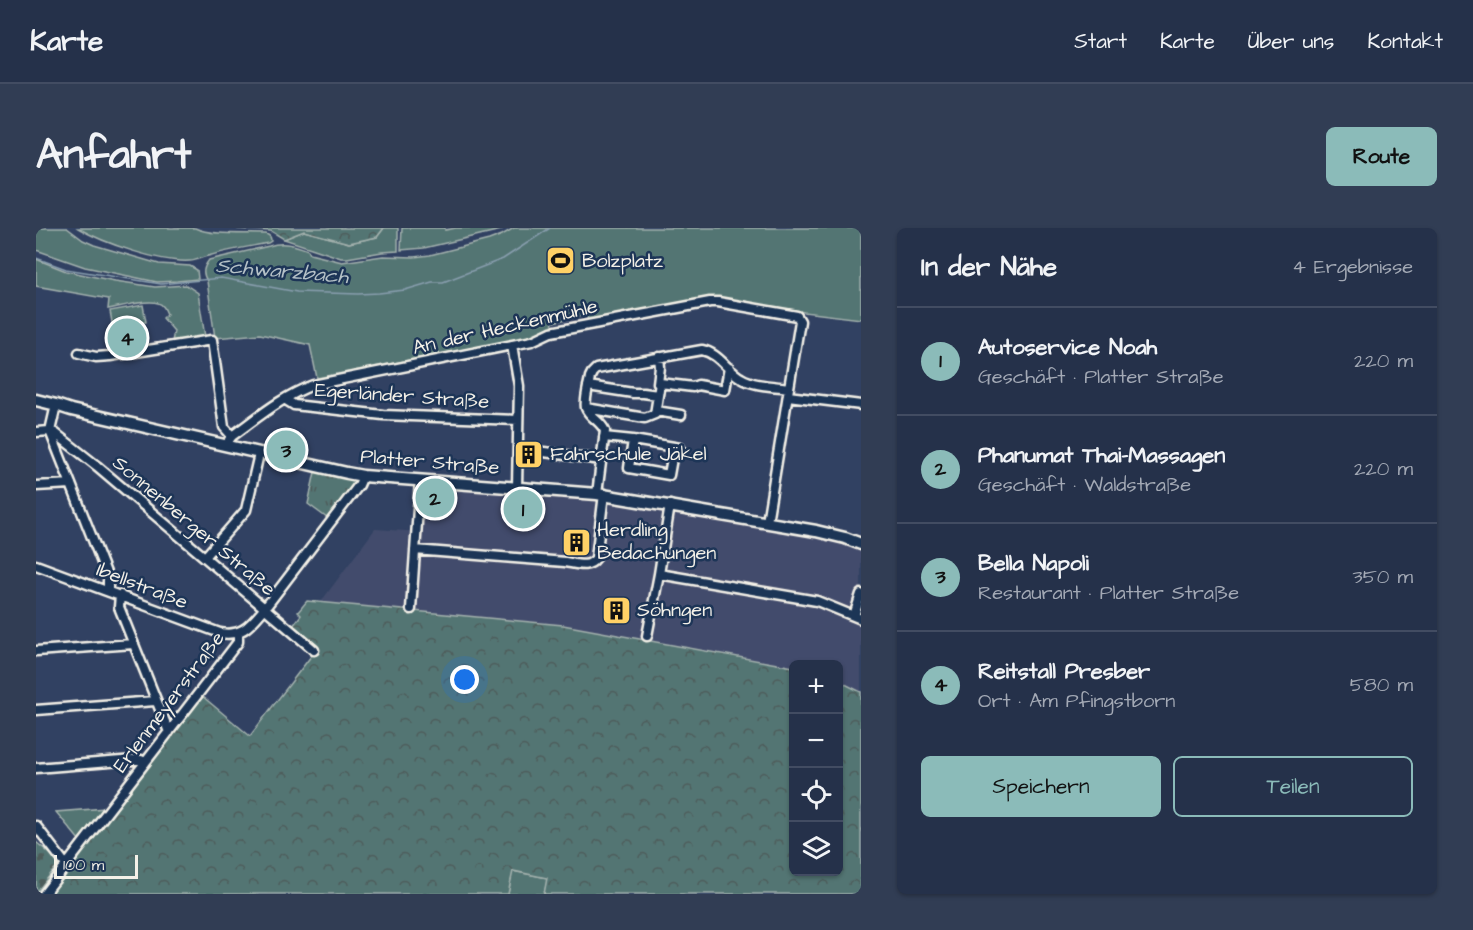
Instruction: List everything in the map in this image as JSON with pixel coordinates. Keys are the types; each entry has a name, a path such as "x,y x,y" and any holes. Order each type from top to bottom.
{"main road":[{"name":"Platter Straße","path":"36,400 71,410 230,441 259,454 363,476 600,494 824,532 861,544"}],"street":[{"name":"An der Heckenmühle","path":"230,441 285,400 312,385 532,341 551,332 710,302 799,318 788,392"},
{"path":"79,353 106,357 212,340 224,425 230,441"},
{"path":"512,345 518,380 518,487"},
{"path":"586,408 592,373 599,368 702,350 711,353 742,379 788,392 861,405"},
{"path":"586,408 645,418 655,414 660,383 658,383 659,357"},
{"path":"660,383 693,387 698,385 725,390 729,368"},
{"path":"588,386 658,395"},
{"path":"767,522 788,392"},
{"name":"Egerländer Straße","path":"285,400 294,405 368,414 518,420"},
{"path":"57,405 50,430 108,578 108,591"},
{"path":"415,550 587,566 592,563 596,558 601,460 605,431 603,425 586,408"},
{"path":"656,411 681,415"},
{"path":"36,432 50,430"},
{"name":"Sonnenberger Straße","path":"50,430 97,466 314,650"},
{"path":"604,437 633,440 677,448 669,475 629,468 633,440"},
{"path":"544,452 601,460"},
{"path":"205,557 246,510 259,454"},
{"name":"Erlenmeyerstraße","path":"44,894 238,642 238,633 249,626 265,608 363,476"},
{"path":"411,609 420,480"},
{"path":"36,486 71,483"},
{"path":"647,636 670,505"},
{"name":"Ibellstraße","path":"36,565 219,633 238,633"},
{"path":"659,574 817,600 858,617 861,594"},
{"path":"120,595 119,607 169,732"},
{"path":"36,651 133,644"},
{"path":"36,710 155,700"},
{"path":"36,768 134,760 141,760 145,763"},
{"path":"36,826 66,865"}],"shaded area":[{"path":"472,488 587,496 596,502 606,504 609,500 814,534 861,548 861,692 843,683 843,660 789,660 789,666 563,625 320,603 375,529 421,532 423,496 427,490"}],"green space":[{"path":"36,228 67,228 94,245 159,264 190,266 197,270 198,279 157,282 85,267 36,250"},
{"path":"78,228 195,228 219,233 266,234 271,241 190,261 178,261 133,251 102,240"},
{"path":"238,228 384,228 377,237 349,243 304,231 284,239 271,231"},
{"path":"384,228 398,228 398,251 341,258 284,239 304,231 349,243 377,237"},
{"path":"402,228 445,228 445,230 503,228 424,248 401,250"},
{"path":"514,228 861,228 861,319 711,298 588,320 586,315 553,322 552,327 527,337 317,378 310,345 260,334 215,338 204,273 209,260 279,244 289,244 308,250 310,254 342,262 383,256 414,257 489,240"},
{"path":"36,259 66,271 115,281 155,287 186,285 198,293 205,337 172,342 174,331 163,318 167,314 163,306 158,303 140,303 108,309 109,299 36,286"},
{"path":"143,305 146,322 113,328 110,311"},
{"path":"315,472 354,480 354,484 327,518 308,504"},
{"path":"307,601 563,625 789,666 789,876 843,876 843,683 861,692 861,894 544,894 547,878 513,871 508,894 47,894 202,696 250,736 318,647 293,626 301,615 298,612"},
{"path":"107,808 80,841 56,812"},
{"path":"36,842 60,862 36,893"},
{"path":"512,871 548,878 544,894 508,894"}],"waterway":[{"name":"Schwarzbach","path":"36,258 66,269 161,284 221,278 297,292 379,293 405,290 432,282 443,282 503,259 550,228"}],"place":[{"name":"Bolzplatz","path":"561,261"},
{"name":"Reitstall Presber","path":"127,338"},
{"name":"Bella Napoli","path":"286,450"},
{"name":"Fahrschule Jäkel","path":"529,454"},
{"name":"Phanumat Thai-Massagen","path":"435,498"},
{"name":"Autoservice Noah","path":"523,509"},
{"name":"Herdling Bedachungen","path":"576,542"},
{"name":"Söhngen","path":"616,610"}]}
